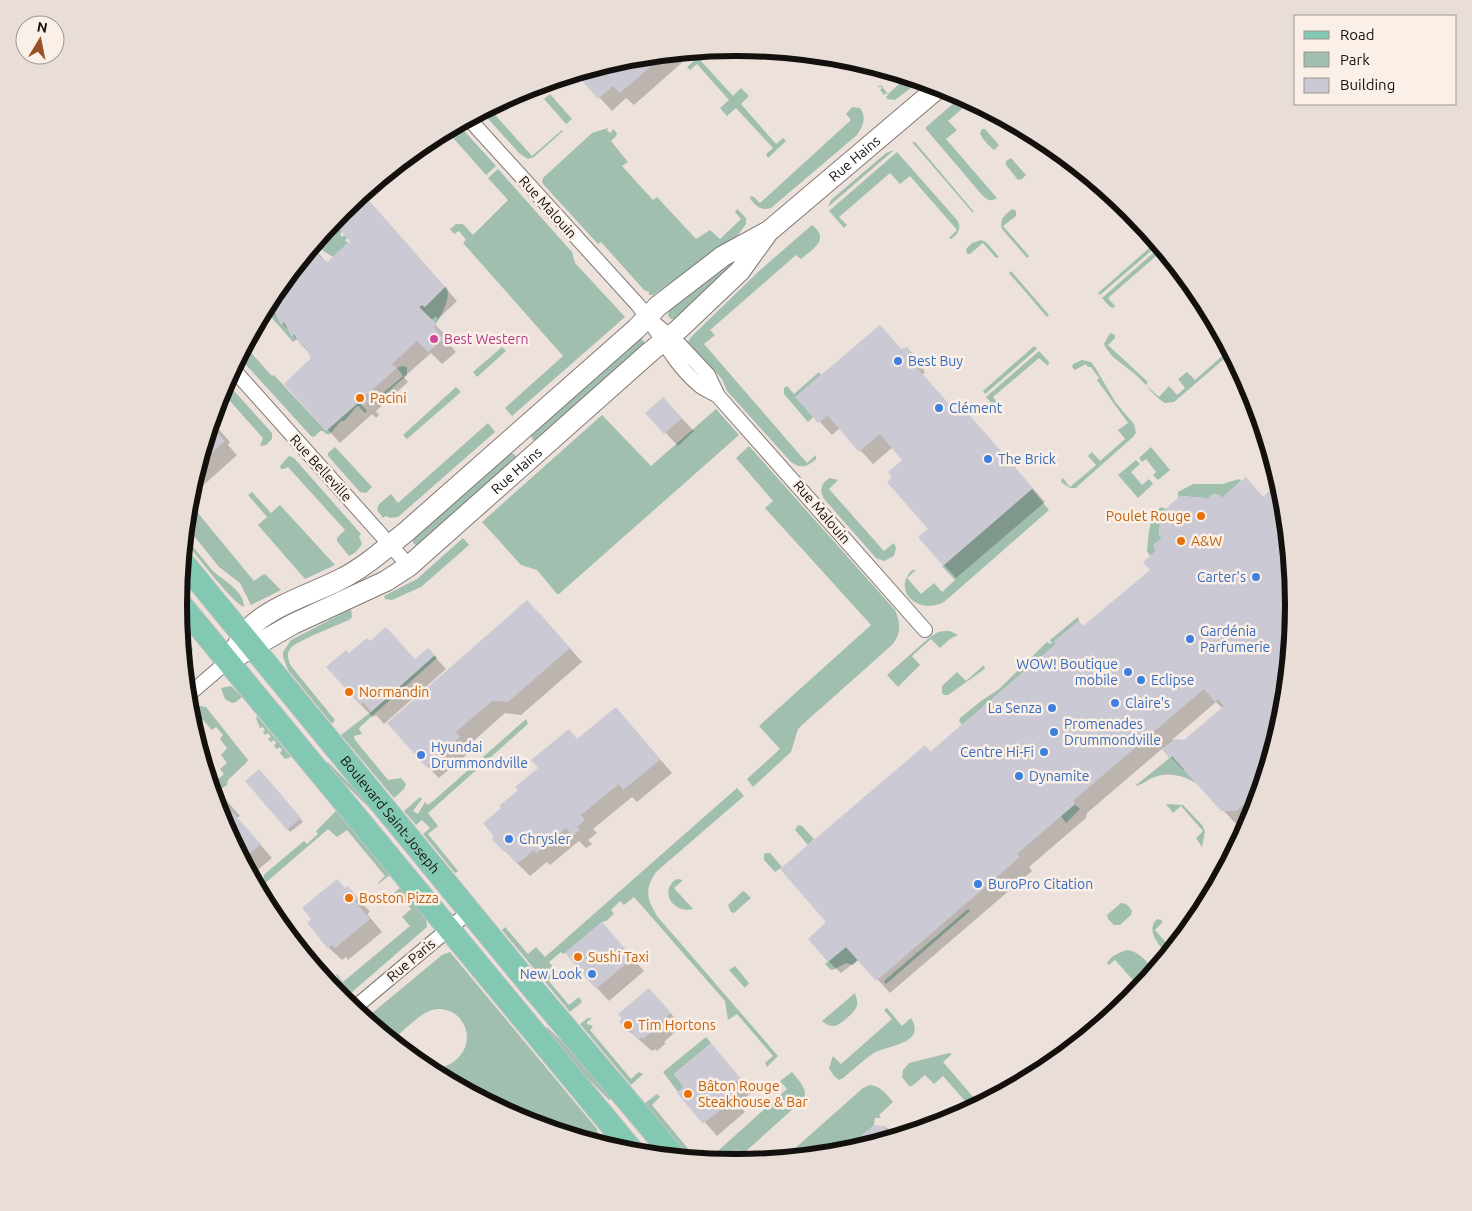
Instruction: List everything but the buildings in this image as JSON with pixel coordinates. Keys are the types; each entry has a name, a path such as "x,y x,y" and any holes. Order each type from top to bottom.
{"main road":[{"name":"Boulevard Saint-Joseph","path":"188,568 669,1151"},
{"name":"Boulevard Saint-Joseph","path":"187,612 626,1143"}],"street":[{"name":"Rue Hains","path":"249,641 256,622 268,614 346,576 390,545 636,329 658,306 722,256 769,231 932,93"},
{"name":"Rue Malouin","path":"474,123 667,339 671,354 698,385 718,396 925,630"},
{"name":"Rue Hains","path":"193,691 249,641 294,624 386,581 409,566 667,339 740,271 769,231"},
{"name":"Rue Belleville","path":"238,375 409,566"},
{"path":"515,436 533,457"},
{"name":"Rue Paris","path":"358,1004 470,911"}],"green space":[{"path":"699,57 706,57 701,61 733,96 741,88 749,96 741,104 776,144 783,138 786,141 768,158 766,154 773,148 736,108 727,116 720,108 729,100 697,64 690,70 687,67"},
{"path":"902,82 914,85 895,100 887,99 888,95 886,93 884,95 880,90 882,88 880,86 878,88 878,86 881,85 888,94"},
{"path":"550,94 572,119 566,124 544,99"},
{"path":"955,102 965,106 948,121 957,130 946,139 997,198 991,200 982,195 925,128"},
{"path":"852,107 860,108 864,118 857,135 771,208 762,208 754,204 750,199 751,196 760,203 851,120 846,114"},
{"path":"493,113 532,156 563,131 534,157 528,159 519,153 486,117"},
{"path":"608,128 607,131 611,133 613,129 617,133 611,141 628,162 622,166 653,200 657,197 696,239 710,230 720,239 741,219 735,212 737,209 746,218 746,224 738,235 653,295 649,295 649,292 644,290 601,242 598,244 542,181 544,177 592,133"},
{"path":"463,129 496,166 486,175 451,136"},
{"path":"982,129 985,129 999,145 994,150 981,135"},
{"path":"912,142 915,142 973,213"},
{"path":"894,150 828,207 831,200 886,153"},
{"path":"897,152 957,220 959,231 951,239 949,238 957,230 910,176 900,184 890,173 839,217 847,225 844,228 829,211"},
{"path":"1011,158 1026,175 1022,179 1018,180 1006,165 1006,161"},
{"path":"498,169 572,252 575,263 625,317 512,416 505,408 563,356 463,243 466,240 459,231 454,234 450,229 456,224 463,224 473,235 508,200 488,178"},
{"path":"1012,209 1016,211 1016,216 1003,226 1029,256 1027,258 1001,226 1005,215"},
{"path":"812,225 820,235 818,244 801,259 796,255 710,330 715,335 704,344 807,463 816,455 816,459 813,462 801,466 791,462 727,391 722,379 688,342 759,271"},
{"path":"339,228 342,232 340,234 342,237 344,235 348,238 345,240 348,243 333,257 319,247 336,229"},
{"path":"981,240 986,242 999,257 996,258 983,243 970,254 967,254 966,249 972,243"},
{"path":"1151,246 1154,249 1100,295 1098,293"},
{"path":"1156,251 1158,254 1108,298 1115,306 1114,308 1110,307 1102,298"},
{"path":"733,261 734,263 676,319 671,319 668,316 669,310"},
{"path":"1011,271 1049,315 1047,317 1009,273"},
{"path":"446,286 448,290 447,300 436,324 419,307 422,305 425,307"},
{"path":"274,311 281,324 284,322 292,336 294,334 297,339 293,342 270,315 271,313"},
{"path":"1110,333 1115,335 1115,338 1108,345 1148,382 1146,385 1159,397 1169,386 1177,395 1185,388 1178,379 1187,372 1195,380 1224,354 1226,357 1174,402 1165,403 1158,398 1135,374 1115,359 1104,344"},
{"path":"641,338 645,343 536,441 533,440 531,435"},
{"path":"1034,346 1037,349 985,394 983,391"},
{"path":"502,347 506,351 477,377 473,372"},
{"path":"249,351 326,431 359,402 367,411 365,413 358,406 330,434 320,431 314,437 311,436 244,362"},
{"path":"1039,351 1049,362 1048,366 1039,358 993,397 1000,406 998,408 995,407 986,397"},
{"path":"1082,360 1091,362 1116,403 1134,424 1136,433 1076,488 1070,488 1061,480 1063,478 1070,487 1096,465 1088,456 1092,452 1100,461 1125,439 1118,430 1128,423 1097,380 1099,378 1091,367 1088,367 1086,364 1075,370 1072,367 1073,364"},
{"path":"407,367 407,375 372,406 370,404 403,376 397,368"},
{"path":"819,372 821,375 796,397 813,417 808,422 784,394 784,388 787,386 794,394"},
{"path":"456,387 461,392 407,439 403,435"},
{"path":"232,388 272,433 272,439 266,445 260,446 263,438 228,398"},
{"path":"716,409 739,435 559,594 537,570 521,565 482,522 602,415 651,466"},
{"path":"488,423 495,432 398,517 390,518 386,516 383,518 377,510 379,504 391,494 398,503"},
{"path":"749,446 895,610 899,628 897,637 892,645 798,729 791,752 753,787 747,779 780,749 759,726 871,625 765,508 773,501 736,458"},
{"path":"335,447 372,487 366,493 360,492 328,456 328,453"},
{"path":"1151,447 1170,470 1158,480 1153,475 1156,472 1146,459 1142,462 1139,458"},
{"path":"509,452 517,458 417,546 413,543 413,537"},
{"path":"289,456 294,458 361,534 359,536 362,544 356,552 349,556 337,541 337,538 345,530 288,467 281,469 280,466"},
{"path":"1136,460 1140,464 1131,472 1142,485 1149,479 1153,484 1138,498 1118,475"},
{"path":"830,478 838,480 829,489 884,551 894,543 896,548 894,556 884,561 876,558 825,500 822,494 822,485"},
{"path":"1239,479 1241,481 1222,498 1219,495 1213,494 1207,499 1180,496 1178,498 1178,492 1193,484 1222,484"},
{"path":"1032,489 1049,510 944,602 926,606 911,599 905,586 906,578 912,570 916,570 907,578 921,594 934,583 942,592 955,580 942,566"},
{"path":"252,492 271,513 280,505 335,565 305,579 258,525 267,517 248,495"},
{"path":"1161,507 1166,509 1161,513 1159,535 1162,538 1156,551 1150,556 1147,551 1151,522"},
{"path":"195,510 254,581 264,574 281,590 251,605 240,583 219,567 191,533"},
{"path":"463,538 469,545 421,587 392,600 385,599 384,596 417,579"},
{"path":"190,543 212,570 237,591 241,596 244,607 231,596 190,547"},
{"path":"351,609 352,617 349,620 301,641 289,650 288,654 291,666 335,720 332,724 288,670 283,652 291,640"},
{"path":"1078,617 1079,621 1055,641 1056,644 962,725 959,721 960,718 999,689 1047,642 1052,643 1050,640"},
{"path":"944,631 950,631 958,635 940,648 931,639 912,656 920,665 898,687 887,675 930,637"},
{"path":"188,639 190,642 193,651 189,653"},
{"path":"435,655 437,658 361,726 359,729 362,734 354,736 355,740 388,780 401,778 406,784 404,789 394,798 341,735 371,712"},
{"path":"984,665 985,668 982,671 948,695 942,693 942,686 957,672 966,681"},
{"path":"231,686 242,697 232,703 225,699 221,688"},
{"path":"200,706 206,707 248,760 228,780 227,785 219,790 216,781 224,774 220,769 227,763 221,755 227,748 220,739 223,735 216,727 212,730 203,720 199,723 196,709"},
{"path":"257,716 291,757 285,759 280,753 282,750 280,747 277,749 274,746 276,743 274,740 271,742 268,739 271,737 268,733 265,735 263,727 260,728"},
{"path":"526,719 528,724 428,813 438,826 428,834 458,871 455,873 423,834 430,828 422,820 416,825 404,811 420,797 422,799 413,811 418,814 425,802 428,805 432,802"},
{"path":"1172,756 1197,784 1186,778 1168,774 1135,786"},
{"path":"328,762 373,808 371,810 326,765"},
{"path":"737,788 744,796 656,872 648,889 648,894 657,916 778,1056 767,1067 765,1063 773,1056 737,1014 728,1020 725,1001 634,897 624,905 620,901 611,910 614,914 606,921 602,922 565,953 561,952 549,962 557,972 548,980 569,1005 579,997 582,1002 570,1012 502,930 505,927 528,954 536,947 545,957"},
{"path":"1166,804 1183,805 1202,825 1205,831 1202,847 1196,838 1203,831 1181,806 1173,813"},
{"path":"1074,805 1080,809 1066,823 1061,816"},
{"path":"336,811 390,875 378,884 385,876 347,830 337,837 328,829 263,885 264,875 304,841 307,844 318,834 316,831"},
{"path":"798,825 802,826 814,839 808,845 795,830"},
{"path":"770,853 782,867 775,872 764,860 764,854"},
{"path":"677,879 683,880 674,888 693,909 685,910 679,908 670,900 669,889"},
{"path":"400,888 426,919 427,927 351,993 336,975 343,982 410,926 402,917 411,909 398,892 389,897"},
{"path":"743,891 751,898 734,913 731,912 728,905"},
{"path":"1121,903 1126,904 1130,908 1132,911 1131,915 1120,925 1114,925 1107,915"},
{"path":"968,909 970,911 886,984 884,981"},
{"path":"1157,919 1163,922 1155,930 1168,945 1164,950 1153,933 1152,928"},
{"path":"846,947 858,960 853,965 846,963 831,970 825,964"},
{"path":"1132,951 1146,960 1151,966 1135,982 1115,960 1109,965 1107,963 1121,952"},
{"path":"450,952 597,1129 597,1137 559,1126 526,1113 493,1098 439,1067 448,1065 458,1058 464,1050 467,1041 463,1024 451,1012 442,1009 427,1012 397,1037 370,1015 442,955"},
{"path":"735,966 749,983 745,988 729,970"},
{"path":"855,993 857,1005 847,1018 834,1026 822,1021"},
{"path":"887,1008 902,1026 911,1018 915,1027 914,1033 904,1042 874,1053 839,1080 829,1068 833,1056 841,1064 892,1019 884,1010"},
{"path":"588,1018 592,1018 587,1022 587,1024 593,1026 590,1030 631,1079 639,1072 643,1074 631,1085 580,1024"},
{"path":"547,1027 581,1060 613,1097 609,1100 572,1062 545,1031"},
{"path":"706,1037 711,1043 674,1074 684,1087 678,1092 663,1072"},
{"path":"949,1053 952,1054 943,1062 975,1100 967,1103 943,1076 934,1084 925,1075 912,1086 909,1086 902,1077 903,1070 909,1063"},
{"path":"792,1072 804,1088 804,1099 742,1155 714,1154 787,1089 780,1081"},
{"path":"870,1085 881,1089 893,1102 879,1115 881,1118 875,1118 874,1125 856,1141 791,1152 863,1088"},
{"path":"657,1094 660,1097 652,1105 692,1153 686,1152 645,1103"},
{"path":"703,1149 707,1154 697,1154"}],"place":[{"name":"Best Western","path":"434,339"},
{"name":"Best Buy","path":"898,361"},
{"name":"Pacini","path":"360,398"},
{"name":"Clément","path":"939,408"},
{"name":"The Brick","path":"988,459"},
{"name":"Poulet Rouge","path":"1201,516"},
{"name":"A&W","path":"1181,541"},
{"name":"Carter's","path":"1256,577"},
{"name":"Gardénia Parfumerie","path":"1190,639"},
{"name":"WOW! Boutique mobile","path":"1128,672"},
{"name":"Eclipse","path":"1141,680"},
{"name":"Normandin","path":"349,692"},
{"name":"Claire's","path":"1115,703"},
{"name":"La Senza","path":"1052,708"},
{"name":"Promenades Drummondville","path":"1054,732"},
{"name":"Centre Hi-Fi","path":"1044,752"},
{"name":"Hyundai Drummondville","path":"421,755"},
{"name":"Dynamite","path":"1019,776"},
{"name":"Chrysler","path":"509,839"},
{"name":"BuroPro Citation","path":"978,884"},
{"name":"Boston Pizza","path":"349,898"},
{"name":"Sushi Taxi","path":"578,957"},
{"name":"New Look","path":"592,974"},
{"name":"Tim Hortons","path":"628,1025"},
{"name":"Bâton Rouge Steakhouse & Bar","path":"688,1094"}]}
